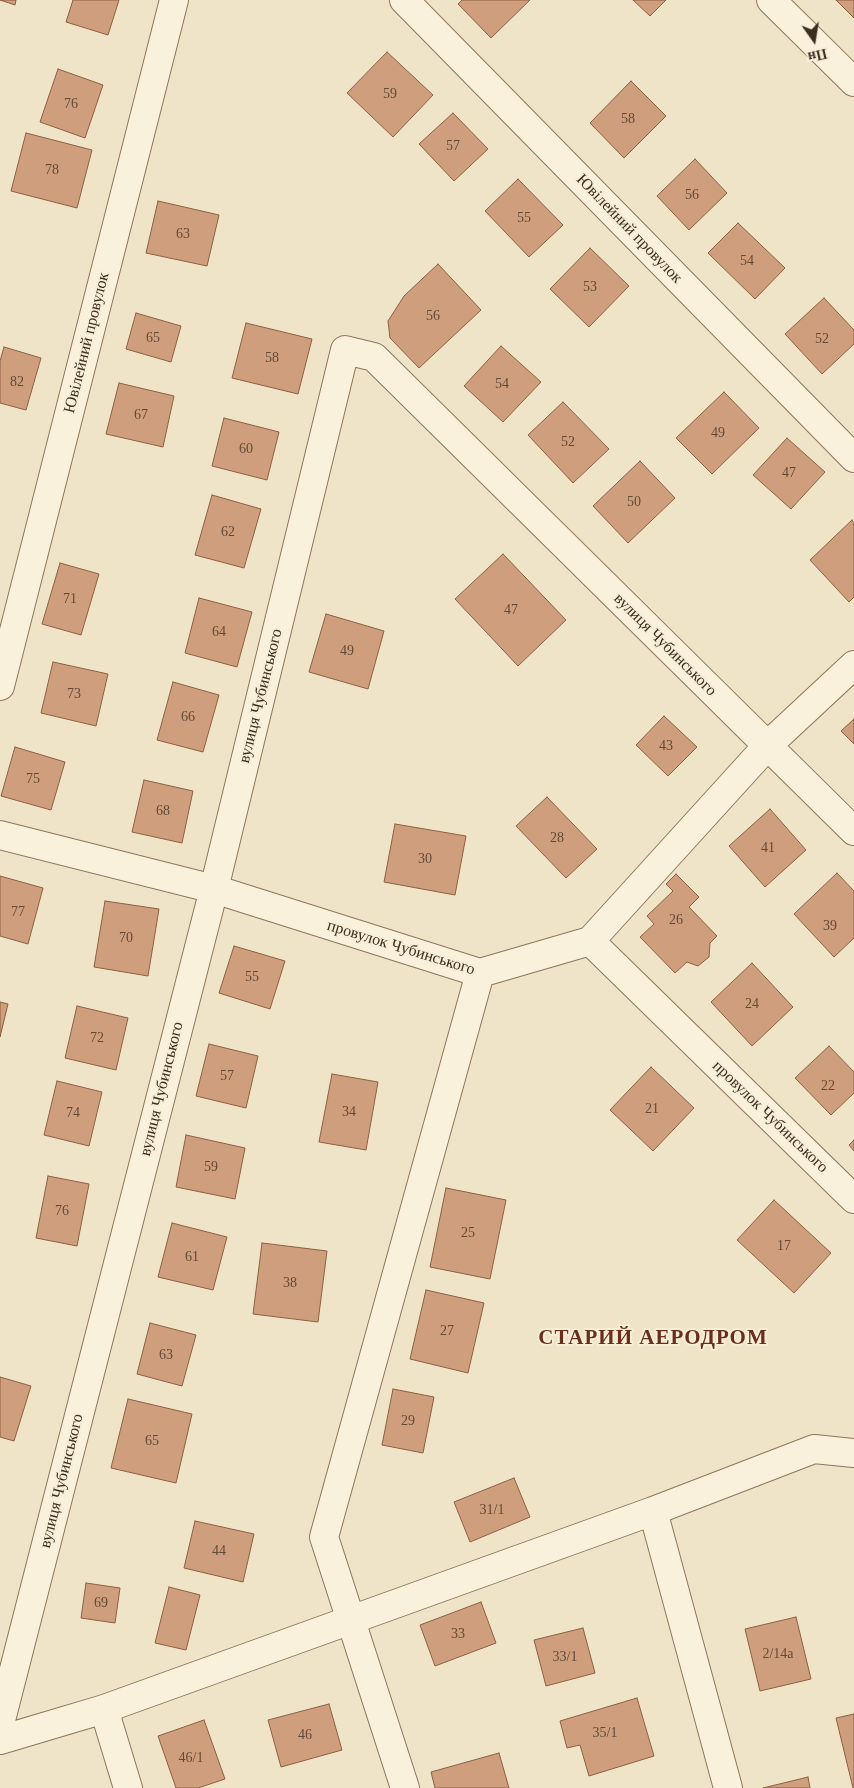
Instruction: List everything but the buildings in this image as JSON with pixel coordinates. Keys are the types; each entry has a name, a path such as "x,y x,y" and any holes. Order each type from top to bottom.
{"street":[{"name":"Ювілейний провулок","path":"0,686 174,0"},
{"name":"Ювілейний провулок","path":"404,0 854,458"},
{"path":"771,0 854,82"},
{"name":"вулиця Чубинського","path":"0,1724 214,889 345,350 374,357 854,831"},
{"path":"590,941 768,746 854,665"},
{"name":"провулок Чубинського","path":"0,835 214,889 480,973 590,941 854,1199"},
{"path":"405,1788 324,1537 480,973"},
{"path":"0,1740 104,1709 653,1511 814,1449 854,1452"},
{"path":"653,1511 728,1788"},
{"path":"104,1709 128,1788"}],"district":[{"name":"СТАРИЙ АЕРОДРОМ","path":"653,1339"}]}
